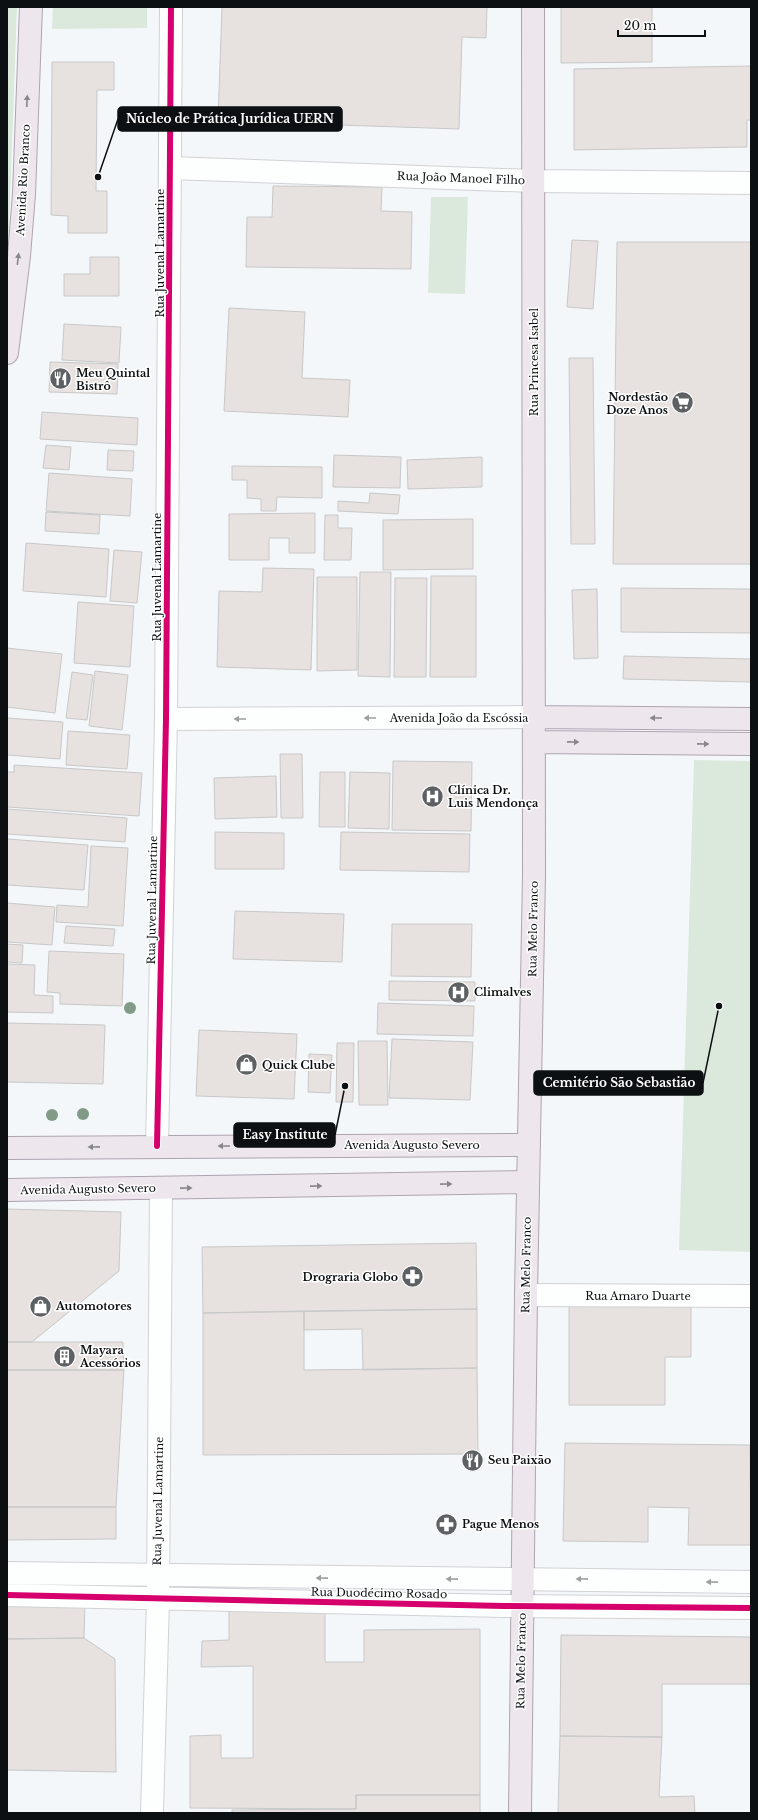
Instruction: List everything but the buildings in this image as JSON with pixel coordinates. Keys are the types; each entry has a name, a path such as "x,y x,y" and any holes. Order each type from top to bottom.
{"main road":[{"name":"Avenida Rio Branco","path":"7,353 11,284 19,256 24,194 30,7"},
{"name":"Rua Princesa Isabel","path":"533,7 535,717"},
{"name":"Avenida João da Escóssia","path":"535,717 751,719"},
{"name":"Rua Melo Franco","path":"520,1813 526,1295 534,883 535,717"},
{"path":"534,742 751,744"},
{"name":"Avenida Augusto Severo","path":"7,1148 529,1145"},
{"name":"Avenida Augusto Severo","path":"7,1190 528,1182"}],"street":[{"name":"Rua Juvenal Lamartine","path":"157,1146 166,719 172,7"},
{"name":"Rua João Manoel Filho","path":"170,168 534,181 751,183"},
{"name":"Avenida João da Escóssia","path":"166,719 535,717"},
{"name":"Rua Juvenal Lamartine","path":"152,1813 158,1599 161,1188"},
{"name":"Rua Amaro Duarte","path":"526,1295 751,1296"},
{"name":"Rua Duodécimo Rosado","path":"7,1573 522,1581 592,1579 751,1582"},
{"name":"Rua Duodécimo Rosado","path":"7,1595 158,1599 751,1608"}],"green space":[{"path":"7,7 17,7 8,258 7,258"},
{"path":"53,7 147,7 147,28 52,29"},
{"path":"431,197 468,197 465,294 428,293"},
{"path":"694,760 751,761 751,1252 679,1250"}],"cycle path":[{"path":"157,1146 166,719 171,7"},
{"path":"7,1595 504,1606 751,1608"}],"place":[{"name":"Núcleo de Prática Jurídica UERN","path":"98,177"},
{"name":"Meu Quintal Bistrô","path":"61,379"},
{"name":"Nordestão Doze Anos","path":"683,403"},
{"name":"Clínica Dr. Luis Mendonça","path":"432,796"},
{"name":"Climalves","path":"458,992"},
{"name":"Cemitério São Sebastião","path":"719,1006"},
{"name":"Quick Clube","path":"246,1065"},
{"name":"Easy Institute","path":"345,1086"},
{"name":"Drograria Globo","path":"413,1277"},
{"name":"Automotores","path":"41,1306"},
{"name":"Mayara Acessórios","path":"65,1356"},
{"name":"Seu Paixão","path":"472,1460"},
{"name":"Pague Menos","path":"447,1524"}]}
